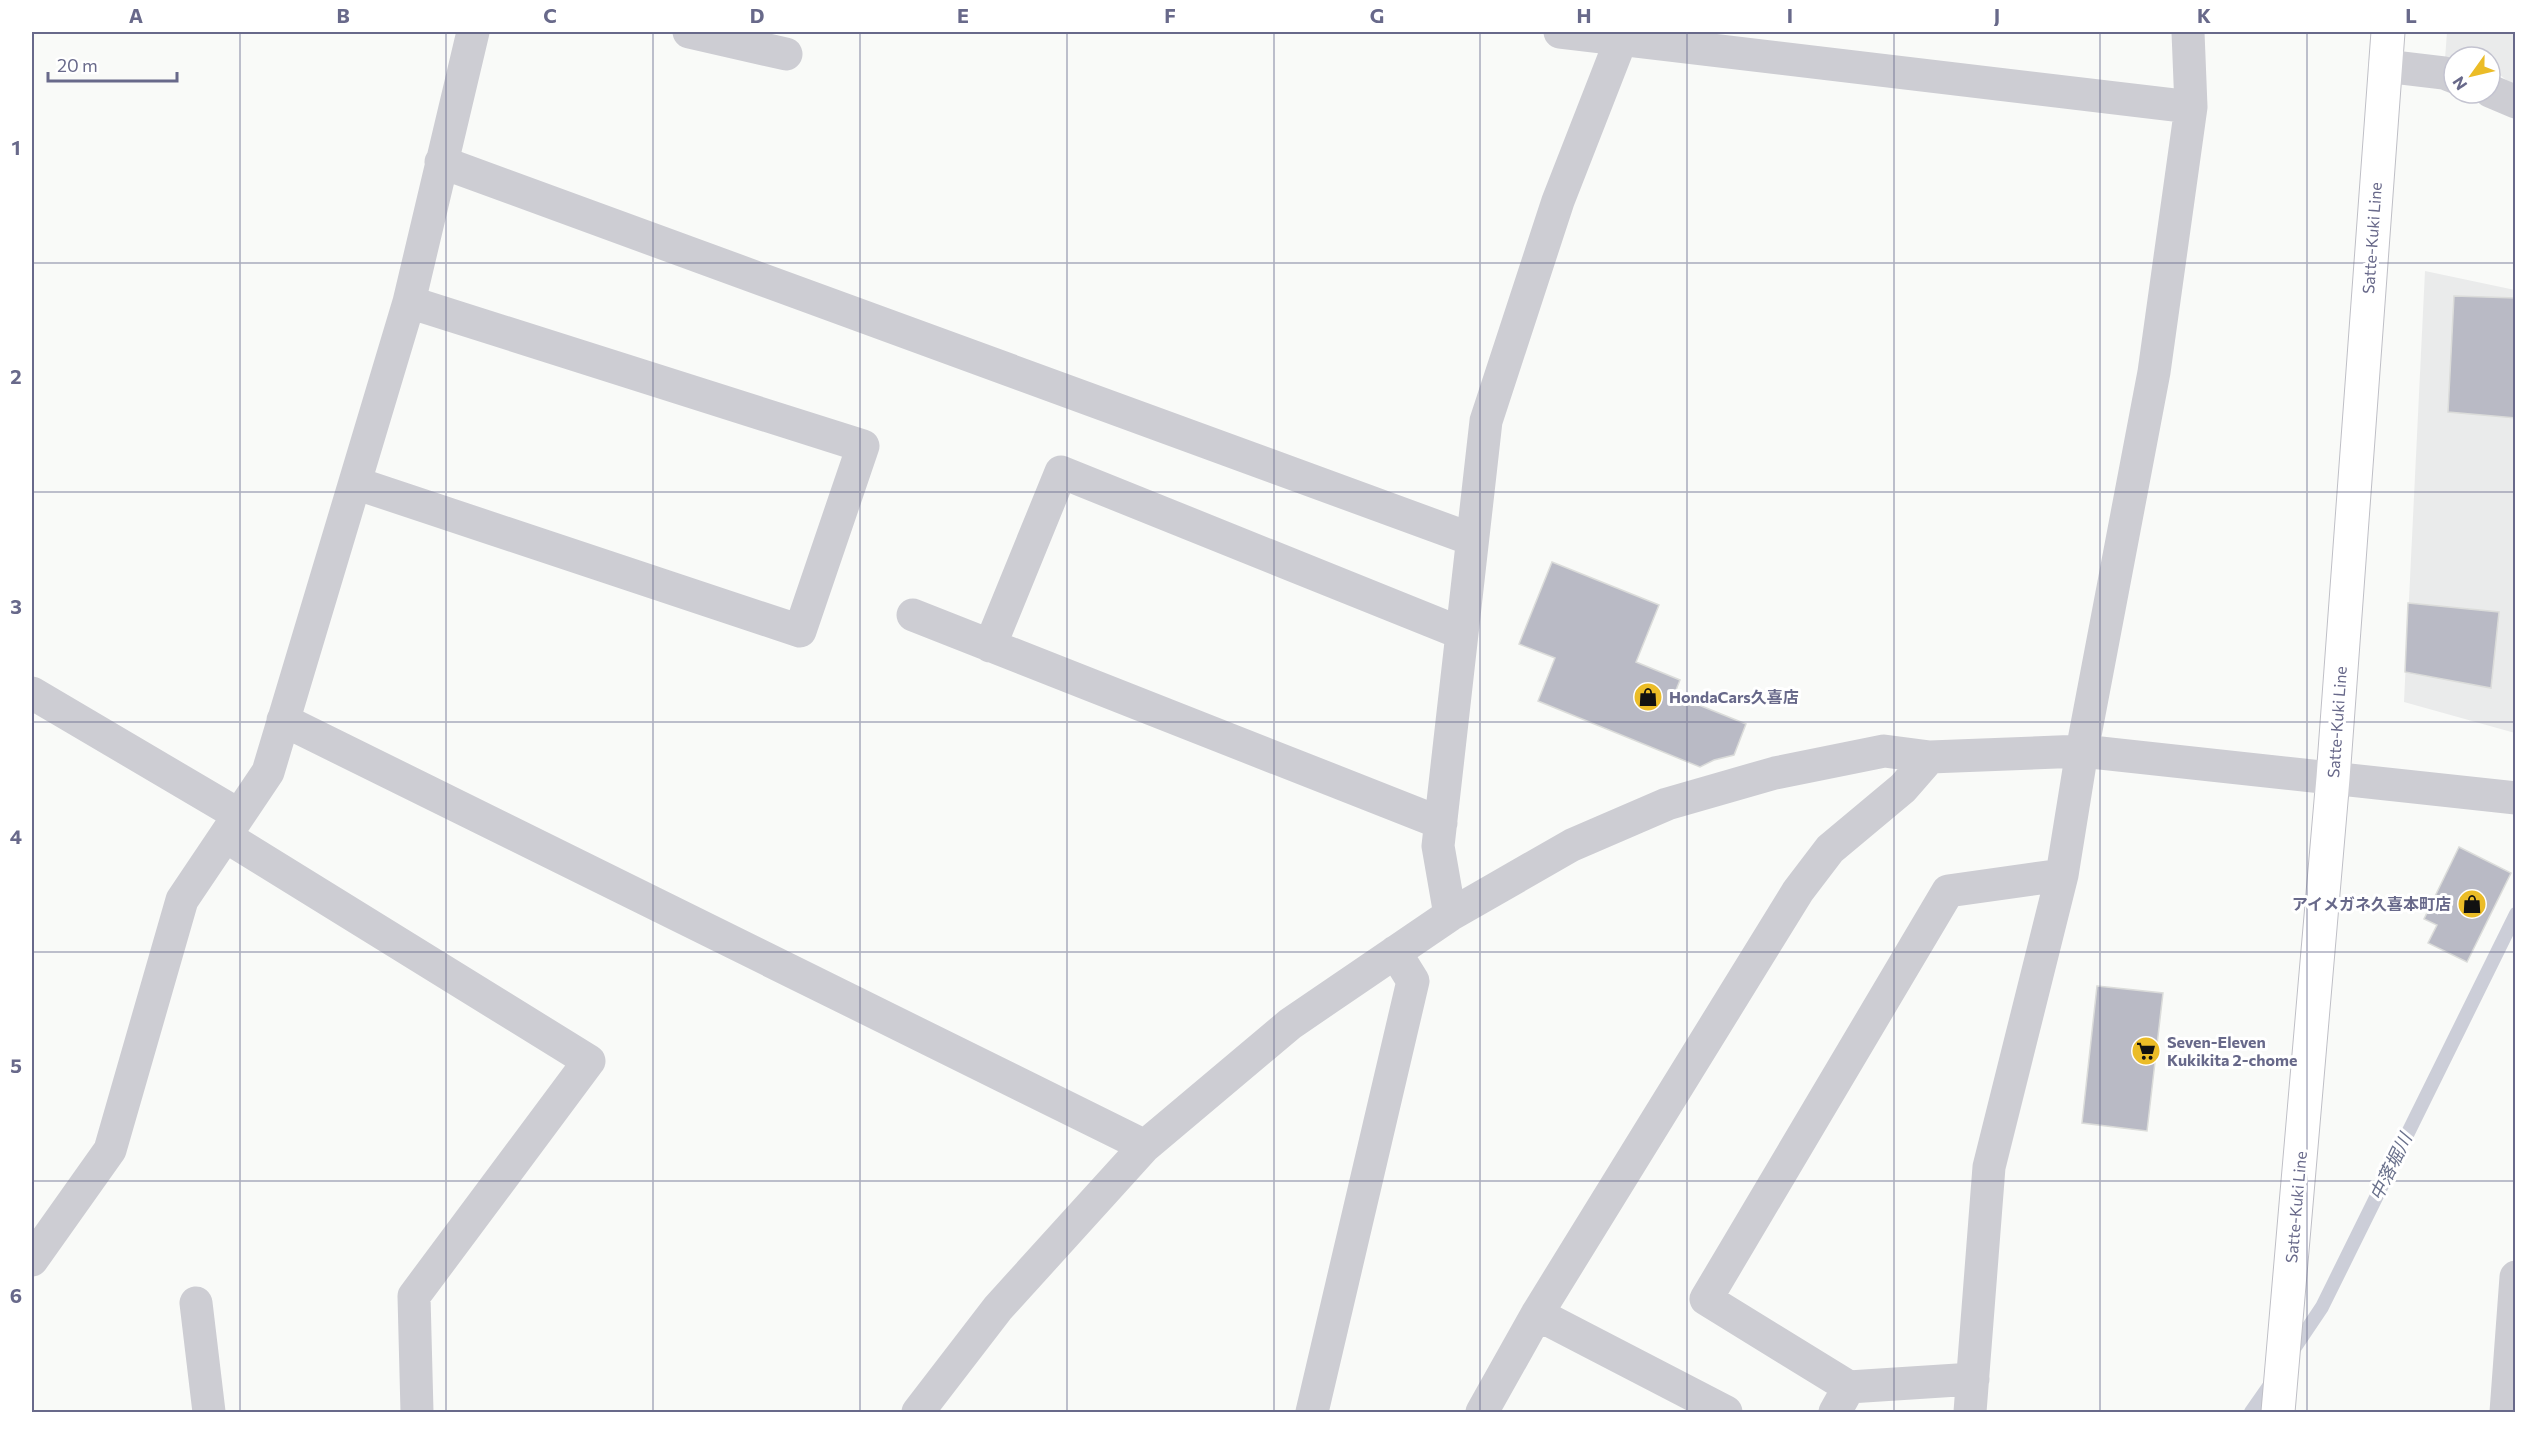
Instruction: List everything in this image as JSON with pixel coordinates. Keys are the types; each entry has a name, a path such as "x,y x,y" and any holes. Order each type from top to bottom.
{"main road":[{"name":"Satte-Kuki Line","path":"2277,1413 2333,778 2388,32"}],"street":[{"path":"32,1260 110,1150 182,900 268,772 409,302 473,32"},
{"path":"689,32 786,54"},
{"path":"1560,32 1624,35 2191,107"},
{"path":"1970,1413 1989,1167 2062,874 2082,751 2154,372 2191,107 2188,32"},
{"path":"1449,915 1438,846 1486,421 1558,201 1624,35"},
{"path":"2385,66 2442,73"},
{"path":"2502,96 2516,102"},
{"path":"441,162 1471,539"},
{"path":"355,483 800,631 863,446 409,302"},
{"path":"990,646 1061,472 1461,633"},
{"path":"913,615 1441,824"},
{"path":"32,693 589,1061 414,1296 417,1413"},
{"path":"284,720 1145,1146"},
{"path":"918,1413 998,1308 1145,1146 1290,1024 1449,915 1572,846 1667,804 1775,773 1884,751 1930,757 2082,751 2516,798"},
{"path":"1482,1413 1537,1314 1798,891 1830,849 1903,788 1930,757"},
{"path":"1973,1379 1842,1400 1706,1299 1948,891 2062,874"},
{"path":"1312,1413 1413,981 1395,952"},
{"path":"2506,1413 2516,1277"},
{"path":"196,1303 209,1413"},
{"path":"1537,1314 1726,1413"}],"shaded area":[{"path":"2447,32 2515,32 2515,87 2502,77 2502,45 2446,45"},
{"path":"2425,271 2515,290 2515,733 2404,702"}],"building":[{"path":"2454,296 2516,298 2516,418 2448,412"},
{"path":"1552,562 1659,605 1636,662 1680,680 1674,695 1746,724 1734,755 1714,760 1700,767 1538,701 1555,658 1519,644"},
{"path":"2408,603 2499,612 2491,688 2405,672"},
{"path":"2459,847 2511,873 2467,962 2428,943 2437,925 2424,919"},
{"path":"2097,986 2163,993 2147,1131 2082,1123"}],"waterway":[{"name":"中落堀川","path":"2291,1353 2322,1307 2516,914"},
{"name":"中落堀川","path":"2251,1412 2272,1382"}],"place":[{"name":"HondaCars久喜店","path":"1648,697"},
{"name":"アイメガネ久喜本町店","path":"2472,904"},
{"name":"Seven-Eleven Kukikita 2-chome","path":"2146,1051"}]}
